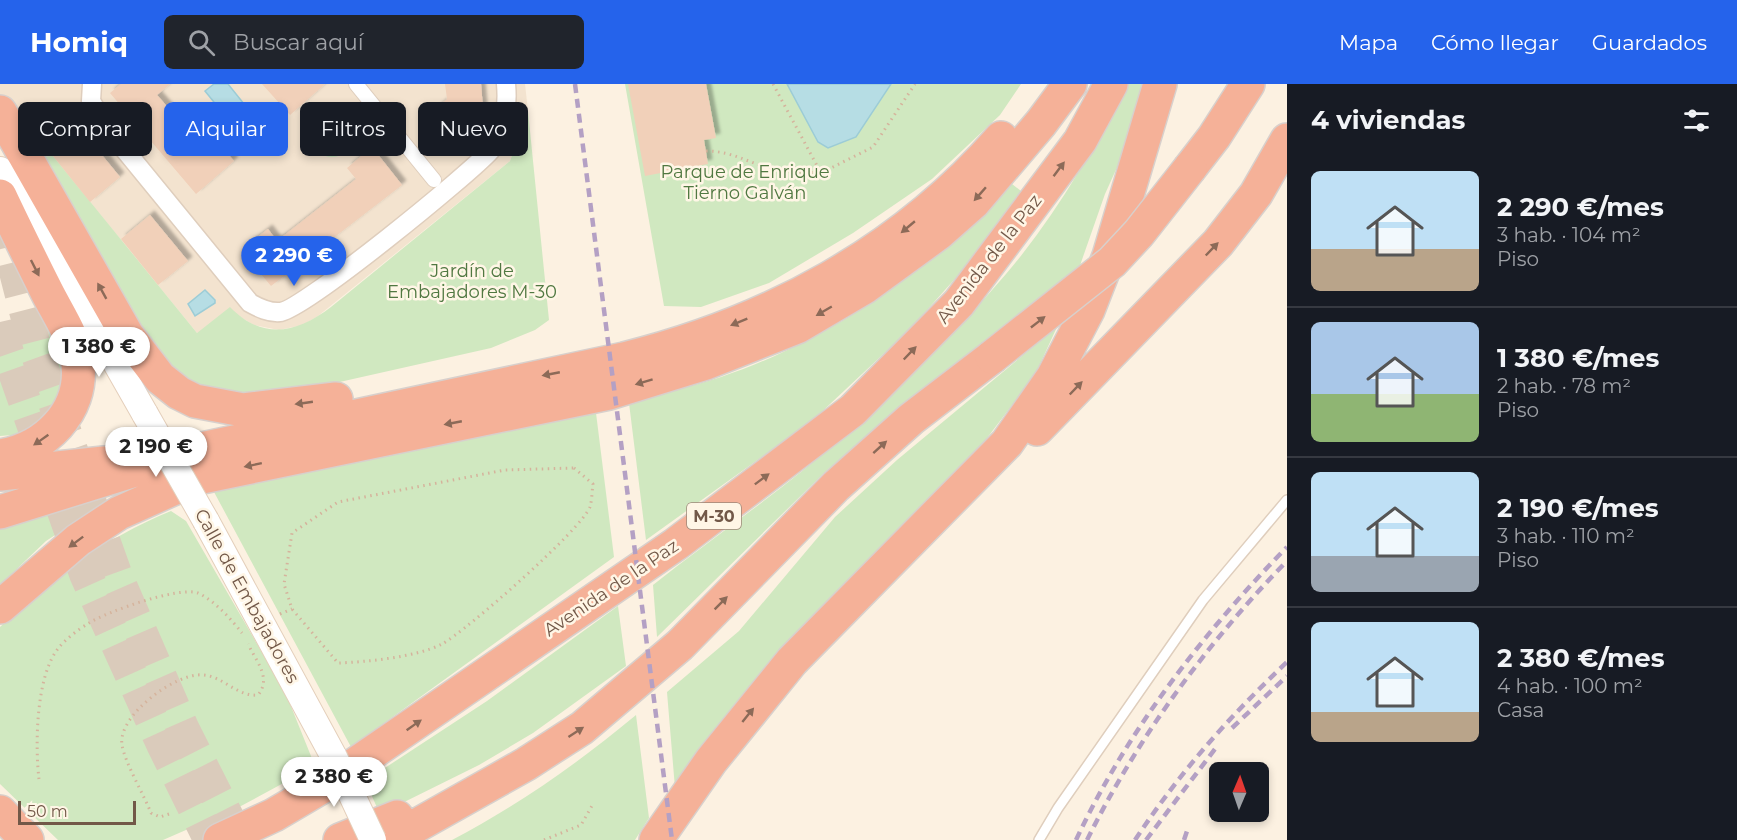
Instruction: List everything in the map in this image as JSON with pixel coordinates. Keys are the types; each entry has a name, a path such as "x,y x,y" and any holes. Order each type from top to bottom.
{"highway":[{"path":"0,512 206,448 657,351 738,323 799,296 854,265 902,232 984,157 1024,112 1042,84"},
{"path":"0,607 78,540 102,524 162,492 197,478 609,393 715,360 797,327 865,287 973,203 1070,84"},
{"name":"Avenida de la Paz","path":"220,840 274,815 361,761 676,544 854,410 959,303 1080,141 1111,84"},
{"path":"656,840 711,761 792,661 1007,443 1053,377 1088,310 1109,256 1160,84"},
{"path":"1191,167 1234,84"},
{"path":"391,840 526,764 582,728 680,645 837,486 911,419 1112,262 1139,232 1214,137 1248,84"},
{"path":"0,112 127,335 160,378 179,393 209,406 243,410 327,400 357,399 404,404"},
{"path":"792,661 861,607 1012,457 1218,243 1256,194 1287,140"},
{"path":"0,196 69,335 78,364 75,391 64,420 40,443 0,456"},
{"path":"0,474 206,448"},
{"path":"340,840 526,764"},
{"path":"2,813 27,840"}],"main road":[{"name":"Calle de Embajadores","path":"0,144 40,219 59,263"},
{"name":"Calle de Embajadores","path":"0,170 59,263 206,521 334,757 373,840"}],"street":[{"path":"92,84 91,100 106,128 250,303 264,310 281,313 311,298 444,192 491,149 506,115 506,84"},
{"path":"356,84 434,180"}],"lane":[{"path":"1040,840 1058,808 1203,600 1287,500"}],"path":[{"path":"773,84 821,172"},
{"path":"706,151 736,154 744,160 778,170 821,172 873,147 915,84"},
{"path":"574,468 593,484 590,508 571,532 496,602 441,644 374,662 338,663 292,609 284,584 292,533 338,502 505,470 574,468"},
{"path":"39,779 35,748 38,715 47,672 57,650 90,622 165,593 196,592 220,609 241,632 265,677 264,688 258,695 247,696 203,675 172,682 138,710 125,726 122,744 151,813 160,817 169,814"},
{"path":"544,840 581,825 594,804"}],"shaded area":[{"path":"0,84 525,84 527,102 418,102 418,156 512,156 510,161 318,316 303,325 279,330 254,325 237,315 197,333 90,202 36,156 152,156 152,102 18,102 18,127 0,98"}],"green space":[{"name":"Parque de Enrique Tierno Galván","path":"625,84 1021,84 1000,115 932,179 853,233 769,283 701,307 664,306"},
{"path":"1129,84 1147,84 1133,132 1105,194 1077,274 884,421 826,471 657,637 653,585 829,450 882,403 958,327 1006,274 1041,229 1087,158"},
{"name":"Jardín de Embajadores M-30","path":"528,111 549,320 535,330 491,348 255,401 230,401 165,370 37,157 53,156 197,333 230,307 242,318 267,329 280,330 306,323 331,307 510,161 512,156 528,156"},
{"path":"1012,184 1021,191 970,262 910,329 813,420 646,540 629,403 710,381 762,362 841,322 914,272 949,244"},
{"path":"1057,327 1035,375 984,442 920,516 830,598 760,676 675,788 667,692 739,631 835,517 897,460"},
{"path":"51,328 65,367 61,393 50,414 25,434 0,436 0,343"},
{"path":"596,413 614,557 351,747 214,492 295,471 386,456"},
{"path":"98,498 101,505 46,541 0,585 0,527"},
{"path":"171,511 186,521 286,694 315,766 241,806 163,840 58,840 0,784 0,627 80,561 123,534"},
{"path":"618,606 626,666 533,733 479,765 380,814 365,781 487,701"},
{"path":"636,715 649,818 635,840 452,840 547,782"}],"water":[{"path":"214,84 228,84 242,102 214,102 205,91"},
{"path":"787,84 891,84 856,137 828,148 818,142"},
{"path":"205,290 215,300 215,303 195,316 188,304"}],"building":[{"path":"121,84 170,84 157,95 164,103 164,156 230,156 234,161 196,194 152,142 152,102 118,102 110,93"},
{"path":"262,84 325,84 305,102 300,102 300,106 290,115 288,102 278,102"},
{"path":"445,84 481,84 482,102 444,102 447,99"},
{"path":"628,84 706,84 716,138 704,140 708,164 645,176"},
{"path":"53,156 103,156 120,177 90,202"},
{"path":"361,156 379,156 402,185 271,286 241,250 268,229 277,241 356,179 347,168"},
{"path":"150,215 188,261 158,285 121,239"}],"tunnel":[{"path":"1,215 35,348 116,575 183,729 239,840"},
{"path":"0,322 7,351 86,575 163,745 210,840"}],"railway":[{"path":"575,84 672,840"},
{"path":"1076,840 1119,760 1169,685 1226,614 1287,547"},
{"path":"1087,840 1129,764 1176,693 1229,625 1287,561"},
{"path":"1135,840 1169,791 1206,746 1287,662"},
{"path":"1232,728 1287,676"},
{"path":"1146,840 1218,745"},
{"path":"1184,840 1187,831"}]}
